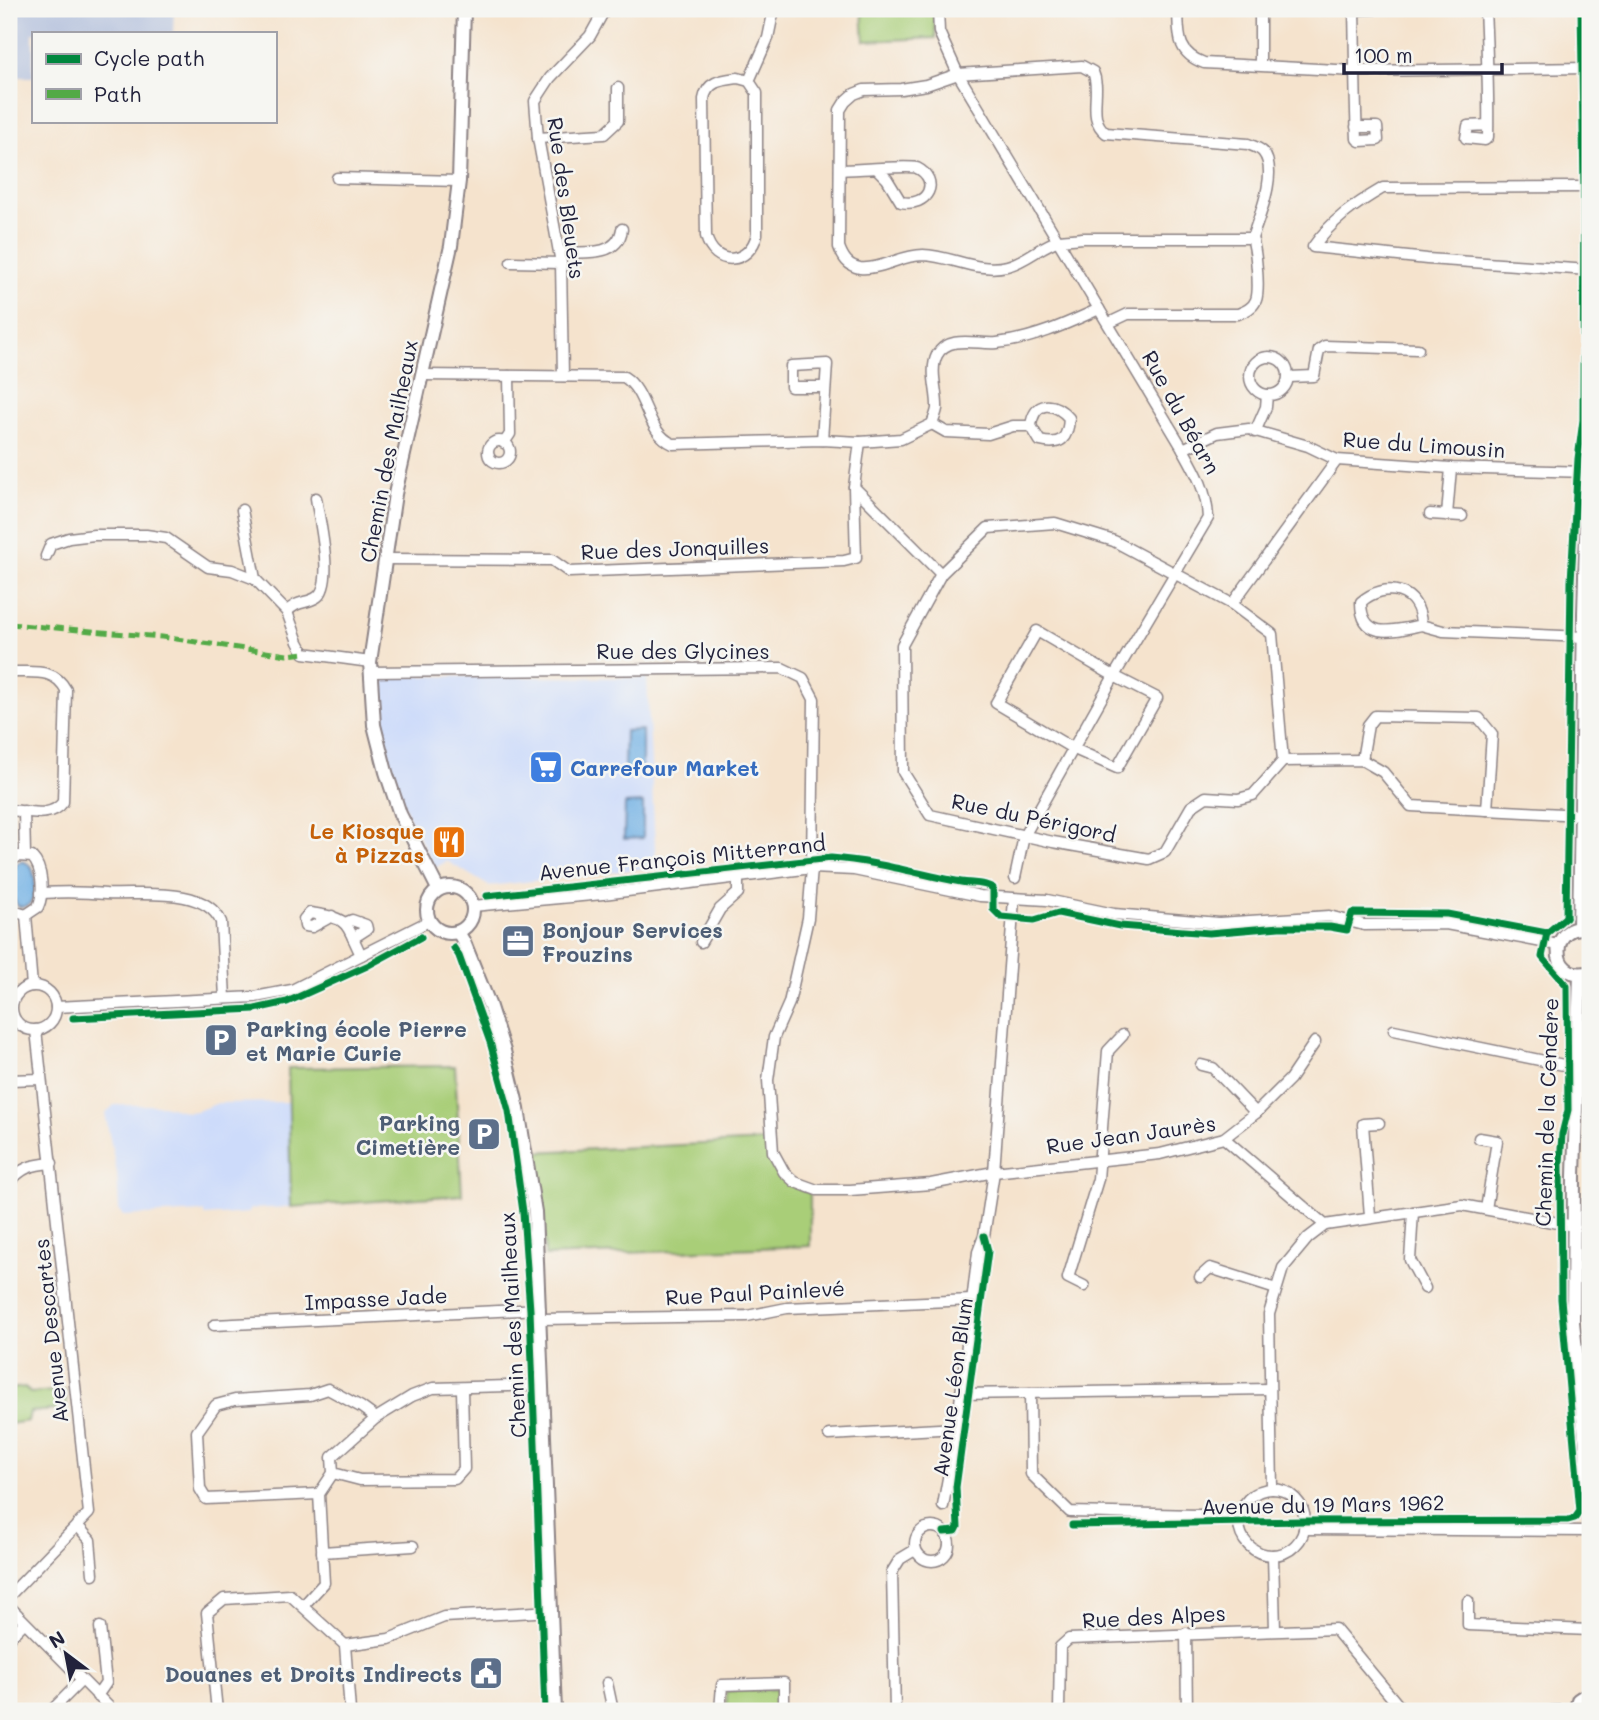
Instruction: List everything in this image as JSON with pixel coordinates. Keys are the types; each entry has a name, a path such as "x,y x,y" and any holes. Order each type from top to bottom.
{"street":[{"name":"Chemin des Mailheaux","path":"438,889 400,814 386,772 374,725 370,667 395,494 451,246 459,181 464,9"},
{"name":"Rue des Bleuets","path":"562,376 560,257 534,109 539,92 590,36 605,9"},
{"path":"749,81 768,38 774,9"},
{"name":"Rue du Béarn","path":"937,9 939,32 958,74 1184,449 1207,499 1208,518 1114,676 1024,836 1014,878"},
{"path":"1178,9 1179,38 1184,50 1192,59 1204,63 1355,71 1588,68"},
{"path":"1260,9 1260,65"},
{"path":"1356,127 1354,9 1375,9"},
{"path":"1485,9 1488,125"},
{"path":"1558,945 1566,933 1585,929 1580,815 1590,409 1588,9"},
{"path":"1109,323 1128,314 1238,314 1250,308 1256,299 1256,251 1252,238 1268,190 1268,162 1262,150 1248,144 1106,133 1098,127 1095,119 1097,81 1093,72 1082,66 958,74 914,87 864,90 845,102 840,110 839,247 843,258 851,265 861,268 874,267 908,256 923,256 987,268 1025,259 1059,241 1082,238 1252,238"},
{"path":"738,78 749,81 757,93 757,234 748,251 742,256 727,258 715,253 706,236 704,99 708,88 718,81 738,78"},
{"path":"538,138 604,134 618,121 618,88"},
{"path":"840,170 917,168 930,184 929,193 921,201 911,204 901,202 878,170"},
{"path":"337,178 459,181"},
{"path":"1588,187 1383,188 1359,202 1326,228 1313,247 1427,259 1589,270"},
{"path":"511,262 607,249 618,242 622,229"},
{"path":"422,375 624,377 634,386 663,439 673,444 822,440 860,442 901,439 932,424 937,409 934,376 936,357 944,347 955,342 996,343 1034,337 1099,309"},
{"path":"1289,377 1314,376 1319,350 1325,346 1418,349"},
{"path":"1265,358 1275,358 1284,364 1289,377 1284,389 1274,395 1267,395 1258,392 1252,384 1250,373 1255,363 1265,358"},
{"path":"504,443 510,434 509,376"},
{"path":"822,440 825,387"},
{"path":"1255,432 1266,407 1267,395"},
{"path":"932,424 946,432 988,434 1013,426 1031,426"},
{"name":"Rue du Limousin","path":"1184,449 1217,433 1249,429 1307,446 1337,460 1451,468 1587,472"},
{"path":"860,442 854,487 941,574"},
{"path":"1232,604 1337,460"},
{"path":"1447,515 1451,468"},
{"name":"Rue des Jonquilles","path":"386,559 552,560 569,572 844,561 856,558 854,487"},
{"path":"46,556 51,544 69,538 94,535 166,538 208,566 232,570 255,579 288,612 298,603 318,596 323,590 325,558 316,498"},
{"path":"242,510 255,579"},
{"path":"1430,514 1462,516"},
{"name":"Rue du Périgord","path":"1055,523 1114,541 1176,575 1232,604 1272,634 1283,761 1253,794 1238,799 1206,797 1191,807 1165,852 1149,859 930,815 903,772 902,645 941,574 988,528 1055,523"},
{"path":"1421,625 1417,603 1409,594 1384,591 1371,594 1361,602 1361,614 1367,626 1378,631 1395,631 1421,625 1443,631 1584,637"},
{"name":"Rue des Glycines","path":"288,612 304,653 370,667 782,668 803,678 814,699 812,868 808,918 789,1003 774,1037 768,1080 771,1140 777,1162 794,1182 817,1190 931,1184 994,1172"},
{"path":"1037,631 1157,698 1117,768 1073,748 996,703 1037,631"},
{"path":"9,672 53,674 61,680 66,690 63,802 48,813 9,810"},
{"path":"1362,760 1368,725 1375,716 1479,718 1492,734 1487,810"},
{"path":"1283,761 1362,760 1383,772 1411,806 1580,815"},
{"path":"24,811 25,855"},
{"path":"9,862 25,855 37,862 41,893 38,907 26,915"},
{"name":"Avenue François Mitterrand","path":"473,906 590,895 812,868 854,870 980,896 1046,900 1114,914 1219,923 1329,916 1364,925 1446,924 1558,945"},
{"path":"701,942 720,909 738,893 738,877"},
{"path":"438,889 461,889 471,899 473,906 470,922 458,932 440,931 429,920 427,903 438,889"},
{"path":"41,893 171,895 209,906 221,922 225,998"},
{"name":"Avenue Léon Blum","path":"943,1506 957,1428 972,1300 994,1172 1014,898"},
{"path":"9,905 13,911 26,915"},
{"path":"26,915 32,986"},
{"path":"332,916 345,923 361,955"},
{"path":"345,923 352,920 366,925 367,929 353,939"},
{"path":"56,1007 279,994 429,920"},
{"name":"Chemin des Mailheaux","path":"458,932 489,1004 518,1109 535,1212 555,1711"},
{"name":"Chemin de la Cendere","path":"1558,945 1561,962 1569,971 1585,973 1582,1073 1574,1139 1573,1322 1586,1446 1590,1531"},
{"path":"32,986 49,992 56,1007 53,1020 36,1030 29,1030 17,1022 10,1009 18,993 32,986"},
{"name":"Avenue Descartes","path":"9,1596 89,1513 36,1030"},
{"path":"1394,1030 1582,1073"},
{"path":"1084,1286 1068,1278 1098,1179 1108,1051 1123,1035"},
{"path":"1224,1138 1290,1079 1315,1042"},
{"path":"1201,1065 1213,1068 1256,1112"},
{"path":"9,1080 41,1079"},
{"path":"1370,1216 1363,1124 1379,1123"},
{"name":"Rue Jean Jaurès","path":"994,1172 1160,1154 1224,1138 1325,1225"},
{"path":"1479,1138 1497,1141 1486,1209"},
{"path":"9,1183 19,1171 29,1165 51,1163"},
{"path":"1272,1489 1269,1314 1283,1268 1308,1238 1325,1225 1370,1216 1462,1205 1574,1226"},
{"path":"1413,1212 1410,1260 1425,1288"},
{"path":"1200,1277 1210,1268 1276,1289"},
{"name":"Rue Paul Painlevé","path":"540,1314 747,1316 787,1308 972,1300"},
{"name":"Impasse Jade","path":"214,1325 540,1314"},
{"path":"303,1606 324,1583 319,1494 333,1473 332,1457 376,1418 412,1396 433,1388 541,1385"},
{"path":"319,1494 206,1499 200,1489 197,1432 216,1405 234,1400 310,1395 328,1389 376,1418"},
{"path":"333,1473 360,1480 455,1479 464,1469 462,1389"},
{"path":"960,1394 1270,1389"},
{"name":"Avenue du 19 Mars 1962","path":"1030,1393 1031,1474 1070,1512 1240,1516"},
{"path":"829,1435 957,1428"},
{"name":"Avenue du 19 Mars 1962","path":"1272,1489 1286,1492 1298,1500 1304,1513 1301,1537 1289,1550 1273,1555 1264,1554 1250,1546 1241,1531 1240,1516 1243,1506 1251,1497 1272,1489"},
{"path":"77,1525 90,1540 93,1574"},
{"name":"Avenue du 19 Mars 1962","path":"1304,1529 1590,1531"},
{"path":"322,1552 413,1546"},
{"path":"895,1711 892,1572 894,1565 905,1554 915,1549"},
{"path":"1273,1555 1275,1630"},
{"path":"216,1711 208,1613 224,1599 290,1595 345,1645 350,1711"},
{"path":"1468,1601 1468,1625 1590,1630"},
{"path":"9,1606 111,1711"},
{"path":"345,1645 390,1639 444,1617 552,1611"},
{"path":"9,1638 24,1623"},
{"path":"97,1696 106,1684 100,1627"},
{"name":"Rue des Alpes","path":"1059,1711 1060,1647 1069,1639 1335,1629 1403,1711"},
{"path":"1186,1633 1188,1711"},
{"path":"51,1711 81,1681"},
{"path":"607,1683 613,1711"},
{"path":"720,1711 722,1685 784,1683 784,1711"},
{"path":"1552,1711 1576,1711 1578,1700 1590,1692"}],"shaded area":[{"path":"9,9 174,9 173,32 32,32 32,77 9,77"},
{"path":"391,676 647,678 656,867 489,886 447,861 435,868 395,782 385,743 379,693 381,683"},
{"path":"289,1102 291,1207 250,1209 249,1213 204,1216 204,1212 123,1216 119,1210 117,1173 105,1114 114,1105 163,1105 188,1112 218,1103"}],"green space":[{"path":"862,9 933,9 936,38 864,41"},
{"path":"455,1066 462,1195 291,1207 288,1068"},
{"path":"765,1141 786,1180 810,1193 810,1246 545,1256 544,1221 534,1152"},
{"path":"25,1387 30,1393 65,1390 67,1409 30,1412 28,1421 9,1424 9,1389"},
{"path":"778,1689 778,1711 727,1711 726,1691"}],"water":[{"path":"642,730 642,771 624,771 625,731"},
{"path":"643,803 643,838 624,839 625,804"},
{"path":"23,861 32,868 35,879 33,900 25,907 18,906 15,902 12,885 17,863"}],"marked path":[{"path":"9,624 162,637 287,655 304,653"}],"cycle path":[{"path":"1566,917 1571,581 1583,420 1584,187 1581,9"},
{"path":"487,896 831,858 989,886 993,888 993,909 1001,917 1034,920 1058,913 1120,926 1209,933 1279,927 1330,927 1347,930 1352,913 1447,914 1547,933"},
{"path":"1072,1525 1575,1518 1580,1511 1561,1299 1560,1163 1562,1134 1568,1110 1567,986 1542,957 1547,933 1566,917"},
{"path":"73,1018 255,1009 287,1002 367,966 421,937"},
{"path":"454,948 490,1042 509,1111 523,1212 530,1310 545,1711"},
{"path":"944,1532 956,1531 958,1527 956,1487 988,1251 984,1236"}],"place":[{"name":"Carrefour Market","path":"546,767"},
{"name":"Le Kiosque à Pizzas","path":"449,842"},
{"name":"Bonjour Services Frouzins","path":"518,941"},
{"name":"Parking école Pierre et Marie Curie","path":"221,1040"},
{"name":"Parking Cimetière","path":"484,1134"},
{"name":"Douanes et Droits Indirects","path":"486,1673"}]}
